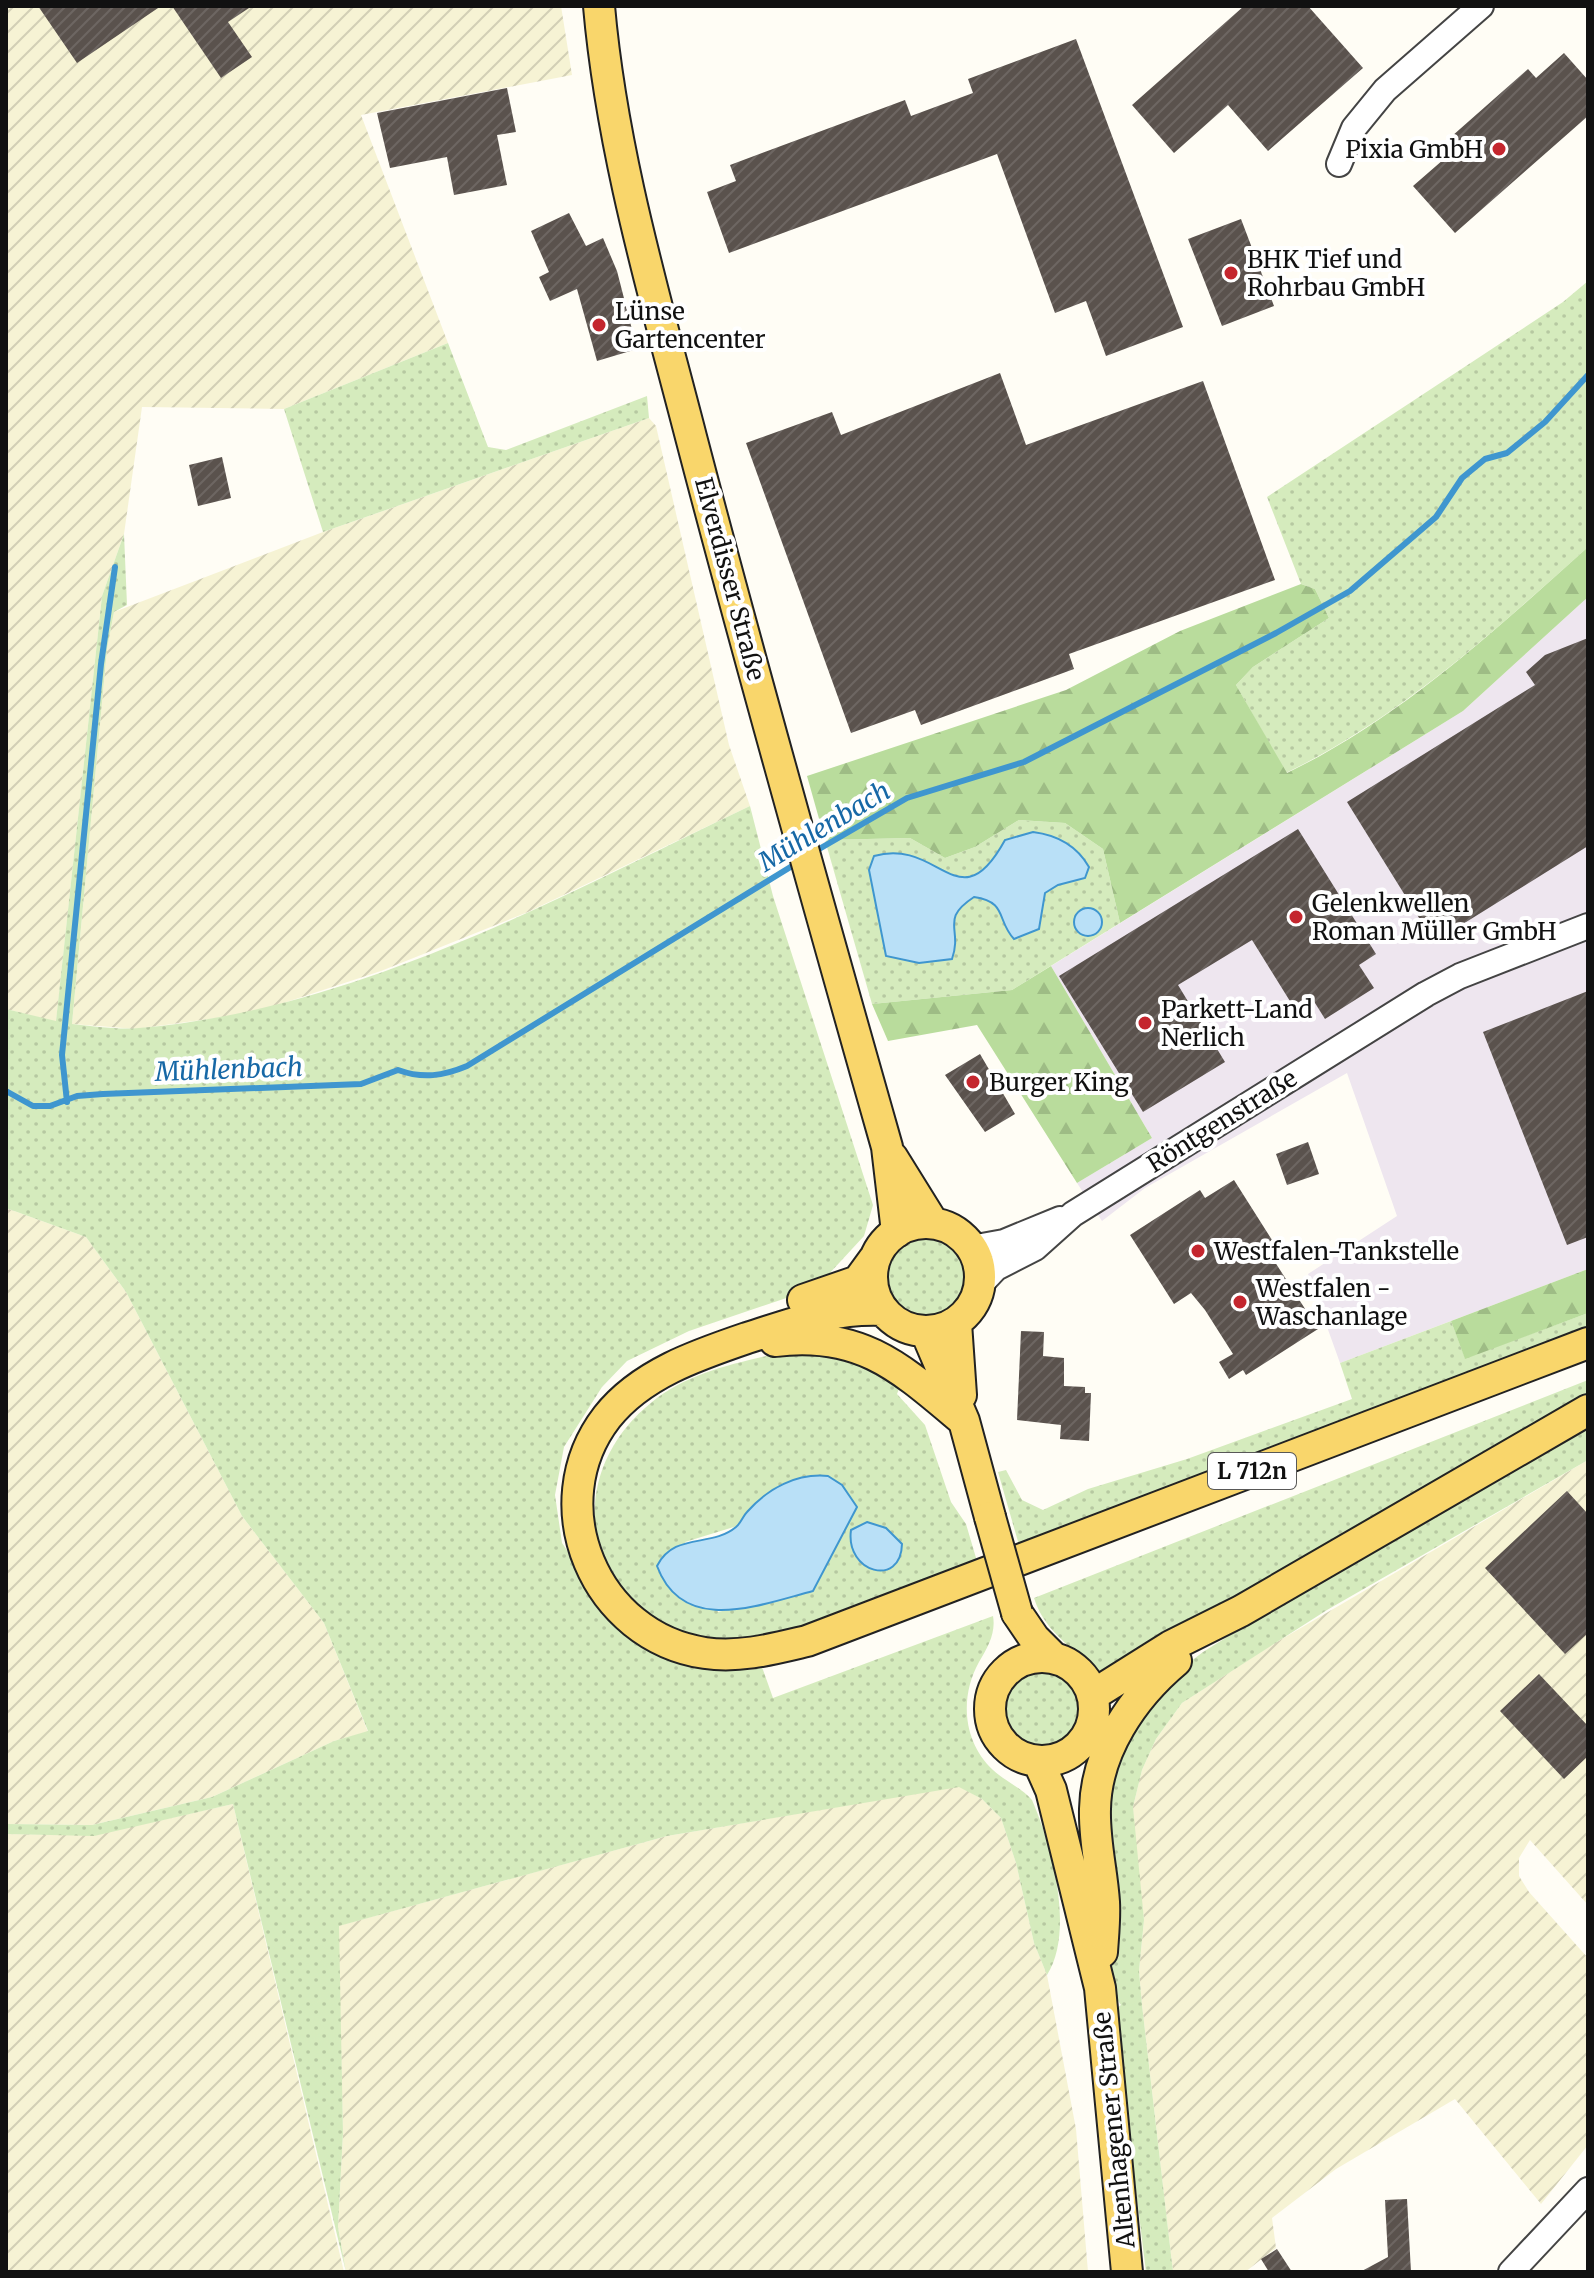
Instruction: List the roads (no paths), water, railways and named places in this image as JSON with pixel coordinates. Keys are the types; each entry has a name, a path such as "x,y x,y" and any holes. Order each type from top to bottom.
{"main road":[{"name":"Elverdisser Straße","path":"599,6 605,68 624,177 804,852 887,1147 897,1232"},
{"name":"Elverdisser Straße","path":"887,1147 933,1223"},
{"path":"560,1530 562,1477 570,1450 593,1406 610,1386 654,1354 685,1339 858,1281 887,1239 914,1224 933,1223 959,1234 971,1248 980,1269 973,1305 956,1323 926,1332 904,1327 882,1310 873,1292 874,1259"},
{"path":"706,1352 844,1309 882,1310"},
{"path":"956,1323 964,1421"},
{"path":"926,1332 964,1421 1017,1613 1017,1644 1011,1667 992,1693 990,1716 999,1739 1009,1749 1038,1761 1057,1759 1077,1749 1090,1731 1095,1711 1093,1695 1084,1678 1070,1665 1054,1658 1036,1657 1011,1667"},
{"path":"706,1352 795,1339 853,1344 883,1357 964,1421"},
{"name":"L 712n","path":"706,1352 643,1383 609,1415 585,1450 576,1489 578,1532 593,1571 620,1608 662,1640 705,1653 757,1654 807,1641 1588,1343"},
{"path":"1093,1695 1171,1646 1241,1611 1588,1410"},
{"path":"1102,1952 1104,1904 1095,1807 1104,1761 1121,1724 1148,1685 1241,1611"},
{"path":"1017,1613 1034,1638 1054,1658"},
{"name":"Altenhagener Straße","path":"1068,1753 1069,1784 1102,1952 1100,1988"},
{"name":"Altenhagener Straße","path":"1038,1761 1051,1790 1100,1988 1127,2272"}],"street":[{"path":"1339,164 1354,128 1385,90 1481,6"},
{"name":"Röntgenstraße","path":"971,1248 1004,1242 1073,1214 1426,994 1460,976 1588,926"},
{"name":"Röntgenstraße","path":"979,1286 996,1268 1035,1248 1073,1214"},
{"path":"1511,2272 1588,2190"}],"water":[{"path":"1033,832 1066,843 1079,853 1089,867 1085,878 1058,885 1045,893 1039,929 1014,939 997,907 985,899 974,897 957,912 952,959 919,963 886,956 869,870 874,856 897,853 916,857 961,877 974,875 989,864 1005,840"},
{"path":"1088,908 1098,912 1102,922 1098,932 1088,936 1078,932 1074,922 1078,912"},
{"path":"828,1476 842,1485 857,1507 813,1591 747,1608 724,1610 704,1608 685,1601 669,1588 657,1566 664,1555 683,1544 726,1533 738,1525 755,1503 784,1484 805,1477"},
{"path":"867,1522 886,1528 902,1544 899,1558 893,1566 874,1570 856,1557 851,1545 851,1530"}],"waterway":[{"name":"Mühlenbach","path":"814,852 907,798 1024,762 1276,633 1350,591 1436,517 1462,478 1485,459 1507,453 1545,422 1588,375"},
{"path":"67,1102 62,1055 101,664 115,567"},
{"name":"Mühlenbach","path":"6,1091 33,1106 50,1106 77,1096 361,1084 398,1070 424,1075 450,1072 467,1066 797,863"}],"place":[{"name":"Pixia GmbH","path":"1499,149"},
{"name":"BHK Tief und Rohrbau GmbH","path":"1231,273"},
{"name":"Lünse Gartencenter","path":"599,325"},
{"name":"Gelenkwellen Roman Müller GmbH","path":"1296,917"},
{"name":"Parkett-Land Nerlich","path":"1145,1023"},
{"name":"Burger King","path":"973,1082"},
{"name":"Westfalen-Tankstelle","path":"1198,1251"},
{"name":"Westfalen - Waschanlage","path":"1240,1302"}]}
